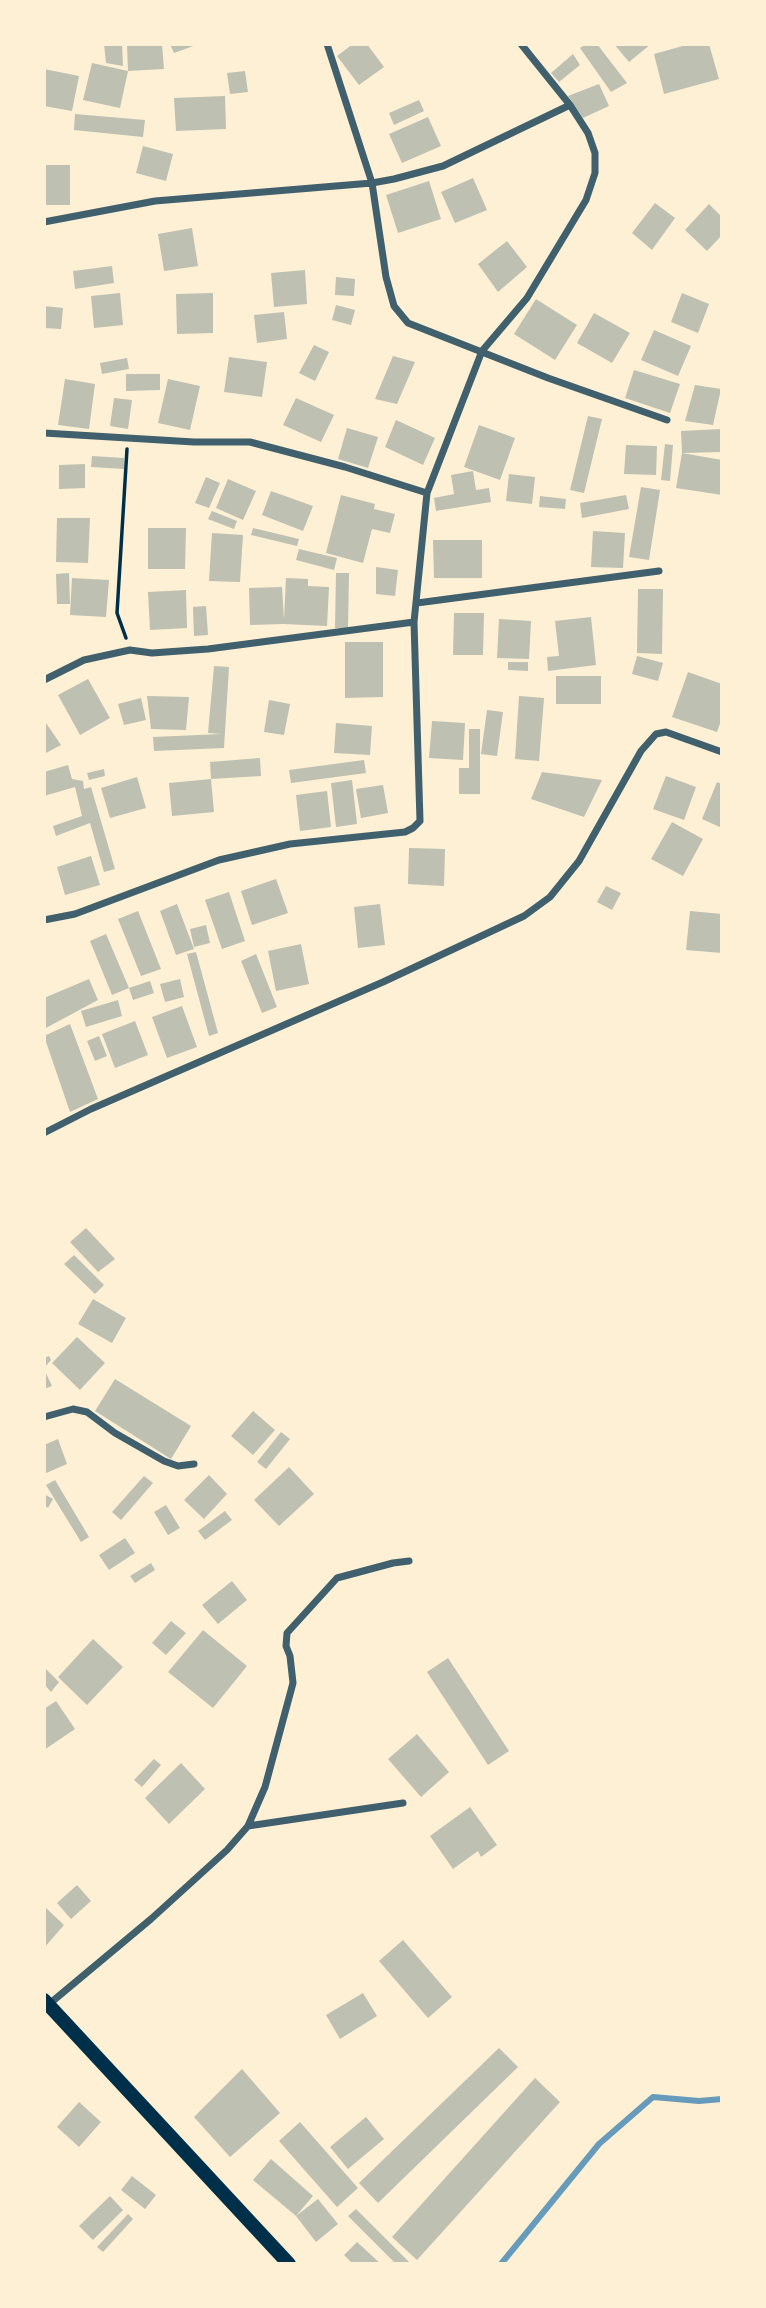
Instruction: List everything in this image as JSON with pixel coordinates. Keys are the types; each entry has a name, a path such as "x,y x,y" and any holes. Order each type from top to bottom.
{"highway":[{"path":"46,2002 289,2264"}],"street":[{"path":"327,44 372,183 386,277 394,306 408,323 548,378 667,419"},
{"path":"44,920 75,914 219,860 290,844 405,832 420,821 414,622 427,493 482,351 527,298 586,200 595,173 595,153 588,133 521,44"},
{"path":"44,222 155,201 372,183 443,166 570,106"},
{"path":"44,433 194,442 250,442 345,467 427,493"},
{"path":"417,603 659,571"},
{"path":"44,680 84,660 130,650 152,653 208,649 414,622"},
{"path":"44,1133 90,1109 383,982 524,916 550,897 579,861 641,751 656,734 666,732 722,752"},
{"path":"44,1418 72,1409 87,1412 115,1433 164,1461 178,1466 194,1464"},
{"path":"46,2002 151,1919 227,1850 248,1826 265,1787 293,1684 290,1656 286,1646 287,1633 337,1578 409,1561"},
{"path":"248,1826 403,1803"}],"path":[{"path":"128,436 117,613 130,650"}],"building":[{"path":"104,44 122,44 123,66 106,63"},
{"path":"127,44 162,44 164,69 128,71"},
{"path":"170,44 199,44 174,53"},
{"path":"353,44 367,44 384,67 359,85 337,56"},
{"path":"586,44 597,44 627,83 611,92 580,48"},
{"path":"614,44 651,44 629,62"},
{"path":"690,44 709,44 719,79 664,94 654,54"},
{"path":"573,54 580,65 559,82 551,73"},
{"path":"92,63 128,71 120,108 83,100"},
{"path":"44,69 79,76 72,111 44,106"},
{"path":"245,71 248,92 230,94 227,73"},
{"path":"599,84 609,106 583,118 568,96"},
{"path":"225,96 226,129 176,131 174,98"},
{"path":"419,100 424,111 394,125 389,113"},
{"path":"75,114 145,120 143,137 74,130"},
{"path":"428,117 441,146 402,163 389,134"},
{"path":"143,146 173,154 166,181 136,173"},
{"path":"44,165 70,165 70,205 44,205"},
{"path":"473,178 487,210 455,223 441,192"},
{"path":"429,181 441,219 398,233 386,195"},
{"path":"655,203 675,218 652,250 632,233"},
{"path":"709,204 722,217 722,235 707,251 685,230"},
{"path":"192,228 198,266 164,271 158,234"},
{"path":"507,241 527,267 498,292 478,264"},
{"path":"112,266 114,283 75,289 73,271"},
{"path":"305,270 307,304 274,307 271,273"},
{"path":"336,277 355,279 354,296 335,295"},
{"path":"120,293 123,325 94,328 91,296"},
{"path":"213,293 213,333 177,334 176,294"},
{"path":"682,293 709,304 698,333 671,322"},
{"path":"536,299 577,325 555,360 514,334"},
{"path":"336,305 355,310 351,325 332,320"},
{"path":"44,306 63,308 61,329 44,328"},
{"path":"284,312 287,339 257,343 254,315"},
{"path":"594,313 630,333 612,363 577,343"},
{"path":"654,330 691,346 678,376 641,360"},
{"path":"314,345 329,352 315,381 299,373"},
{"path":"393,356 415,362 397,404 375,399"},
{"path":"229,357 267,362 262,397 224,392"},
{"path":"127,358 129,369 102,374 100,363"},
{"path":"634,370 680,384 670,413 625,398"},
{"path":"126,374 160,374 160,390 126,391"},
{"path":"65,379 95,384 89,429 58,425"},
{"path":"168,379 200,386 190,430 158,423"},
{"path":"695,385 721,389 713,425 685,421"},
{"path":"114,398 132,400 128,429 110,426"},
{"path":"296,398 334,415 321,442 283,425"},
{"path":"588,416 602,419 584,493 570,490"},
{"path":"396,420 435,438 423,465 385,447"},
{"path":"479,425 515,438 500,480 464,467"},
{"path":"347,428 378,437 368,468 338,459"},
{"path":"722,429 722,452 682,453 681,431"},
{"path":"665,444 673,445 670,481 661,480"},
{"path":"626,445 657,446 656,475 624,474"},
{"path":"682,453 722,460 722,495 676,488"},
{"path":"92,456 124,458 124,469 91,467"},
{"path":"85,464 85,488 59,489 59,465"},
{"path":"473,471 476,490 489,488 491,502 436,511 434,498 454,494 451,475"},
{"path":"509,474 535,477 532,504 506,501"},
{"path":"206,477 220,483 209,508 195,503"},
{"path":"228,479 256,491 243,520 216,508"},
{"path":"641,487 660,490 649,560 629,557"},
{"path":"271,491 313,506 303,531 262,515"},
{"path":"341,495 375,504 374,509 395,514 390,533 372,529 363,563 326,553"},
{"path":"626,495 629,509 582,518 580,503"},
{"path":"540,496 566,499 565,509 539,507"},
{"path":"212,511 237,521 234,529 208,519"},
{"path":"57,518 90,518 88,563 56,562"},
{"path":"148,528 186,528 185,569 148,569"},
{"path":"253,528 299,539 297,546 251,535"},
{"path":"593,531 625,533 623,568 591,567"},
{"path":"212,533 243,535 240,582 209,581"},
{"path":"433,540 482,540 482,578 434,578"},
{"path":"299,549 337,558 334,570 296,560"},
{"path":"376,567 398,570 395,596 376,594"},
{"path":"69,573 70,604 57,604 56,574"},
{"path":"336,573 349,573 348,628 335,628"},
{"path":"72,578 109,580 106,617 70,615"},
{"path":"286,578 308,579 308,586 329,587 327,626 250,625 249,588 282,587 284,619"},
{"path":"638,589 663,589 662,654 637,653"},
{"path":"186,590 187,628 150,630 148,592"},
{"path":"206,606 208,635 194,636 193,607"},
{"path":"454,613 484,613 483,655 453,655"},
{"path":"591,617 596,665 548,671 547,657 559,656 555,621"},
{"path":"499,619 531,621 529,659 497,658"},
{"path":"345,642 383,642 383,697 345,698"},
{"path":"637,656 663,663 658,681 632,674"},
{"path":"508,662 528,662 528,671 508,670"},
{"path":"214,666 229,667 224,748 154,751 153,737 221,734 208,733"},
{"path":"688,672 722,684 722,718 717,732 672,717"},
{"path":"556,676 601,676 601,704 556,704"},
{"path":"88,679 110,718 80,735 58,695"},
{"path":"147,696 189,697 186,730 151,729"},
{"path":"519,696 544,698 539,761 515,759"},
{"path":"141,698 146,720 124,725 118,704"},
{"path":"269,700 290,704 284,735 264,732"},
{"path":"487,710 503,712 497,756 481,754"},
{"path":"44,720 61,745 44,754"},
{"path":"432,721 465,723 463,760 429,758"},
{"path":"336,723 372,726 370,755 334,753"},
{"path":"469,729 480,729 480,794 459,794 459,768 469,768"},
{"path":"260,758 261,776 211,779 210,762"},
{"path":"364,760 366,773 291,783 289,770"},
{"path":"68,765 72,779 83,781 84,789 91,787 115,869 104,872 90,823 56,836 53,826 82,816 75,787 44,796 44,772"},
{"path":"104,769 105,776 89,780 87,773"},
{"path":"542,772 602,780 584,817 531,799"},
{"path":"666,776 696,787 684,820 653,809"},
{"path":"137,777 146,808 110,818 101,788"},
{"path":"211,779 214,812 172,816 169,783"},
{"path":"352,780 357,824 336,827 331,783"},
{"path":"717,782 722,784 722,828 702,819"},
{"path":"383,785 388,813 361,818 356,789"},
{"path":"327,791 331,827 300,831 296,795"},
{"path":"672,822 703,839 683,876 651,859"},
{"path":"409,848 445,849 444,886 408,884"},
{"path":"91,856 100,885 65,895 57,867"},
{"path":"276,879 288,913 252,925 241,891"},
{"path":"606,886 621,893 612,910 597,902"},
{"path":"229,892 245,941 222,949 205,900"},
{"path":"177,904 194,949 176,955 160,911"},
{"path":"380,904 385,945 358,948 354,907"},
{"path":"138,911 161,969 141,976 118,919"},
{"path":"690,911 722,914 722,953 686,950"},
{"path":"206,925 210,943 194,947 190,929"},
{"path":"106,934 129,988 112,995 90,941"},
{"path":"301,944 309,984 276,991 268,951"},
{"path":"196,952 218,1033 209,1036 187,954"},
{"path":"256,954 277,1007 262,1013 241,961"},
{"path":"89,979 98,1000 44,1029 44,998"},
{"path":"180,979 184,997 165,1002 160,984"},
{"path":"150,981 154,993 133,1000 129,988"},
{"path":"118,1000 122,1016 86,1027 81,1011"},
{"path":"182,1006 197,1047 167,1058 152,1017"},
{"path":"135,1021 148,1055 115,1068 102,1034"},
{"path":"70,1024 98,1099 70,1112 44,1036"},
{"path":"99,1036 107,1056 95,1061 87,1041"},
{"path":"86,1228 115,1259 98,1272 70,1242"},
{"path":"74,1255 104,1285 95,1294 64,1264"},
{"path":"93,1299 126,1318 112,1343 78,1324"},
{"path":"77,1337 105,1363 80,1390 52,1363"},
{"path":"49,1356 51,1360 44,1368 44,1358"},
{"path":"44,1369 52,1386 44,1389"},
{"path":"115,1379 191,1426 171,1459 95,1411"},
{"path":"253,1411 275,1430 253,1455 231,1436"},
{"path":"281,1432 290,1439 266,1469 257,1462"},
{"path":"58,1439 67,1464 44,1474 44,1445"},
{"path":"289,1467 314,1494 279,1526 254,1500"},
{"path":"209,1475 227,1494 204,1519 184,1500"},
{"path":"144,1476 153,1483 121,1520 112,1512"},
{"path":"55,1480 89,1537 81,1542 46,1485"},
{"path":"44,1494 53,1499 48,1508 44,1505"},
{"path":"166,1505 180,1528 168,1535 154,1512"},
{"path":"225,1511 232,1520 205,1540 198,1531"},
{"path":"125,1538 135,1553 109,1570 99,1555"},
{"path":"151,1563 155,1570 135,1583 130,1576"},
{"path":"232,1581 247,1600 218,1624 202,1605"},
{"path":"171,1621 186,1633 166,1655 152,1643"},
{"path":"203,1630 247,1666 213,1708 168,1672"},
{"path":"93,1639 123,1667 87,1705 58,1677"},
{"path":"448,1658 509,1751 488,1765 427,1672"},
{"path":"44,1667 59,1682 51,1692 44,1684"},
{"path":"56,1701 75,1729 44,1750 44,1709"},
{"path":"417,1734 449,1772 421,1797 388,1759"},
{"path":"154,1759 161,1765 142,1787 134,1780"},
{"path":"181,1763 205,1789 169,1824 145,1798"},
{"path":"470,1807 497,1845 481,1857 478,1851 453,1869 430,1836"},
{"path":"77,1885 91,1901 71,1919 57,1903"},
{"path":"44,1906 64,1925 44,1948"},
{"path":"403,1940 452,1997 428,2018 379,1961"},
{"path":"363,1993 377,2016 340,2039 326,2015"},
{"path":"499,2048 518,2067 378,2203 359,2183"},
{"path":"242,2069 280,2113 230,2157 194,2117"},
{"path":"535,2078 560,2102 417,2260 392,2237"},
{"path":"79,2102 101,2122 79,2147 57,2127"},
{"path":"366,2117 384,2139 348,2169 330,2147"},
{"path":"300,2122 358,2188 337,2207 279,2141"},
{"path":"271,2159 313,2196 296,2216 253,2180"},
{"path":"132,2176 156,2195 145,2209 121,2190"},
{"path":"110,2196 123,2210 93,2240 79,2226"},
{"path":"318,2199 338,2224 316,2242 296,2216"},
{"path":"356,2209 411,2264 396,2264 348,2216"},
{"path":"128,2214 133,2219 103,2252 97,2247"},
{"path":"357,2242 381,2264 353,2264 344,2255"}],"waterway":[{"path":"501,2264 599,2144 653,2097 699,2101 722,2099"}]}
